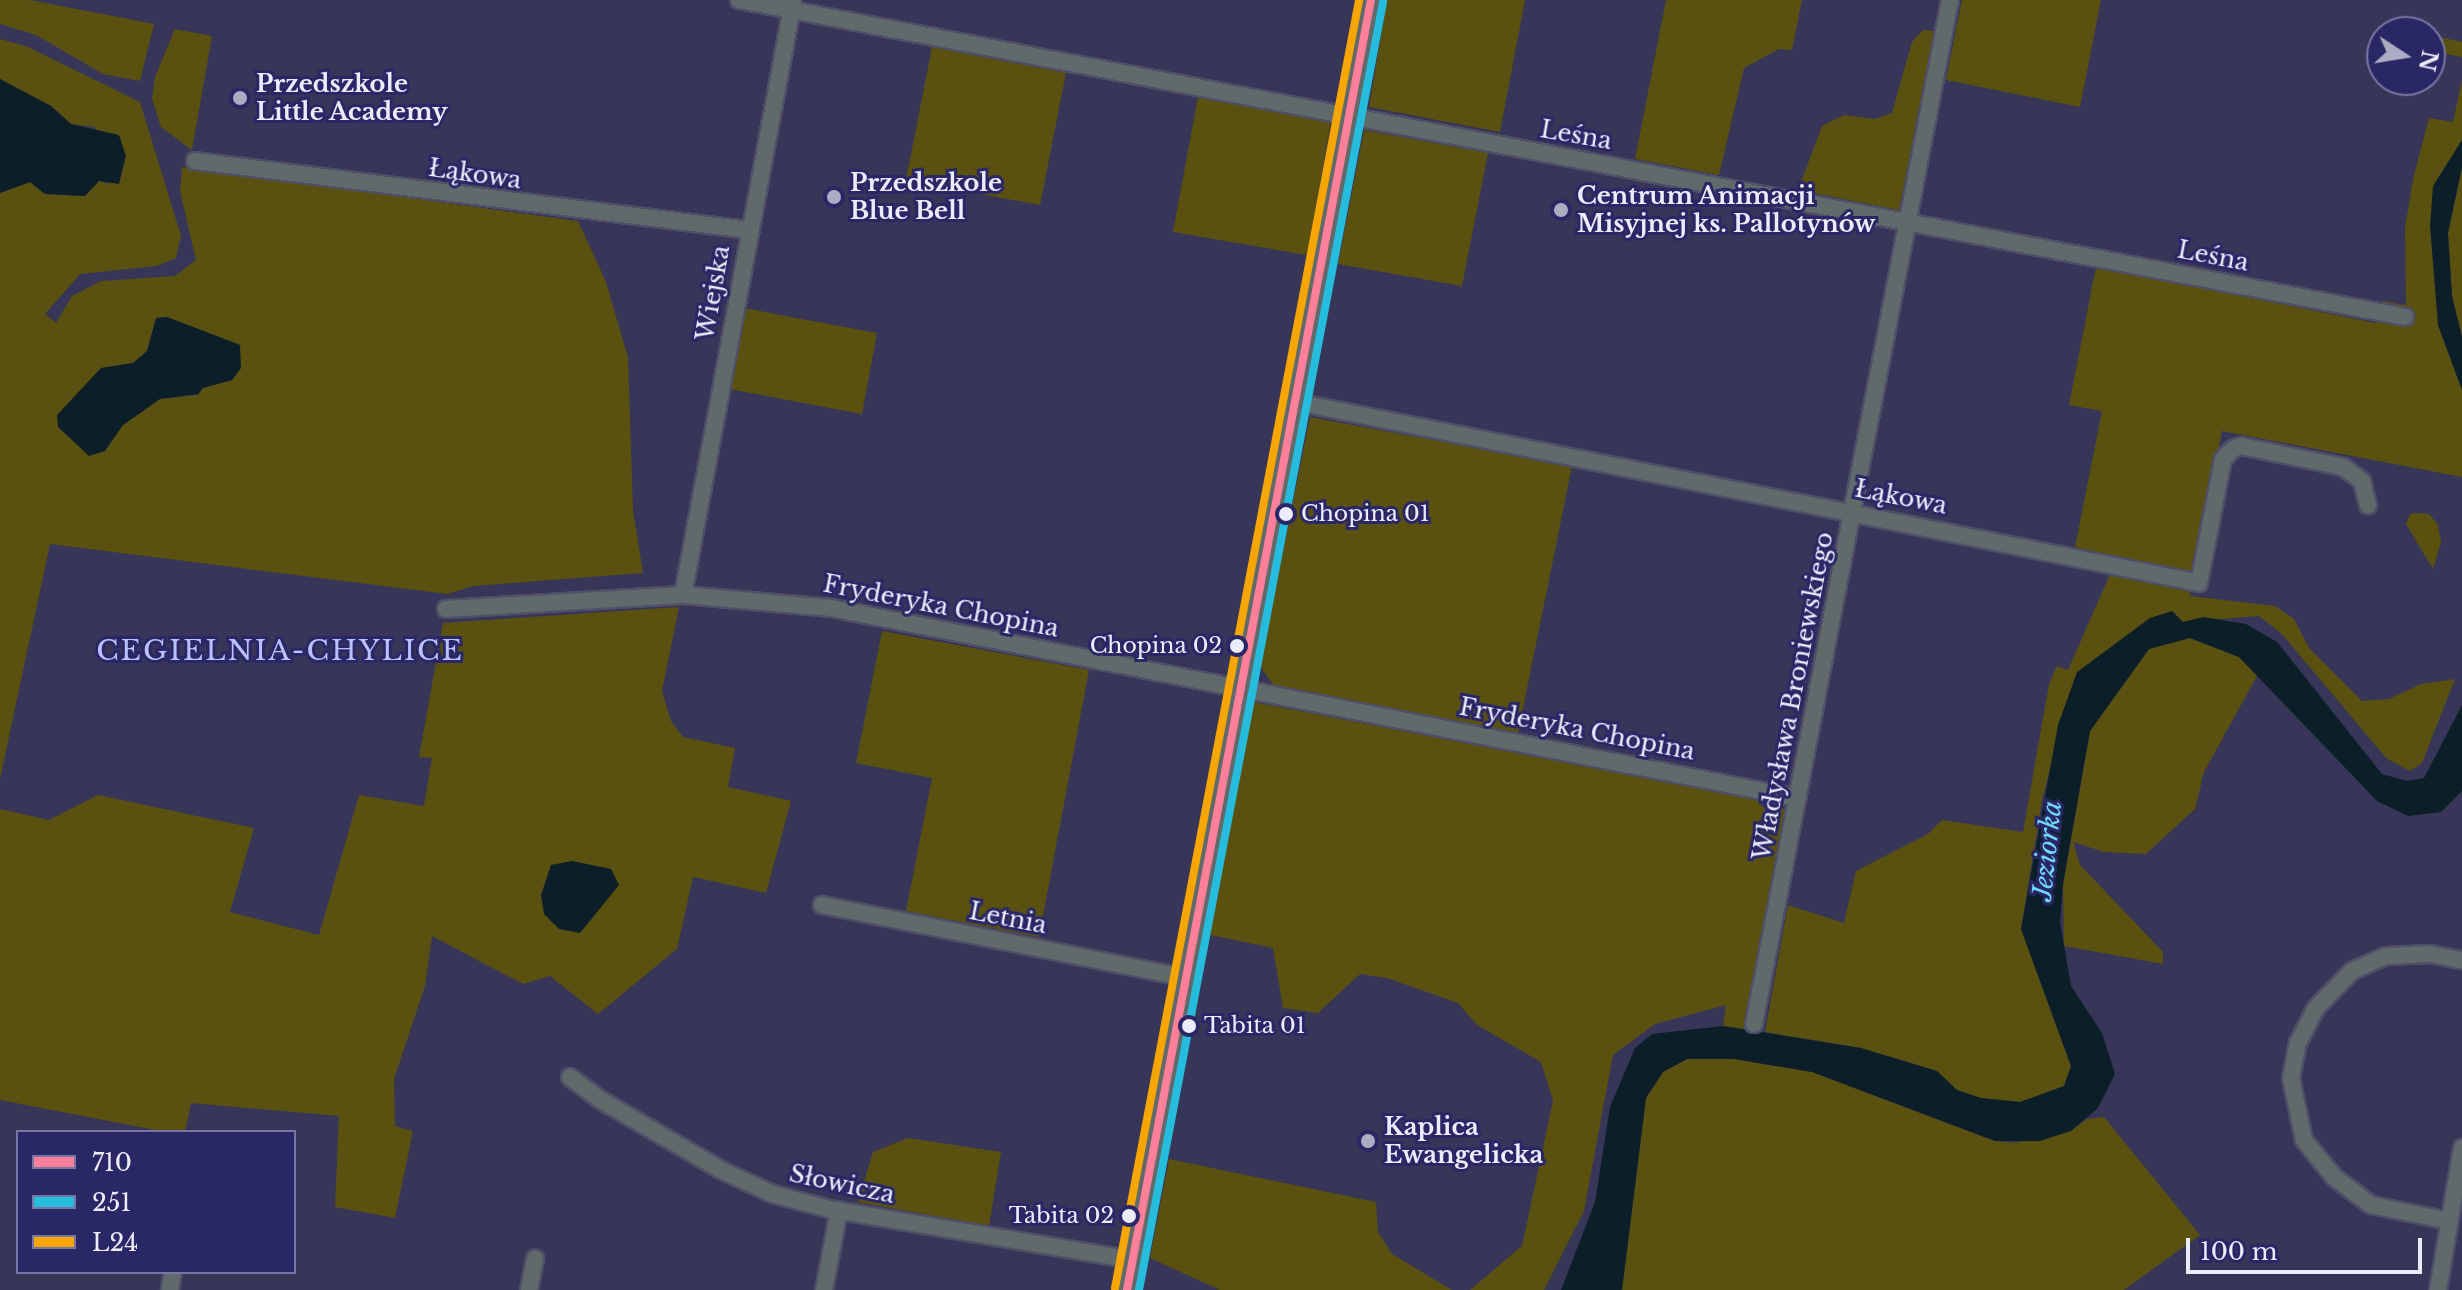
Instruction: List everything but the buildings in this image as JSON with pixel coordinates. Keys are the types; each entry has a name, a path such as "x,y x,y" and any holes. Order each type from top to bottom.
{"street":[{"name":"Leśna","path":"739,0 792,5 1349,117 1909,220 2405,317"},
{"path":"1127,1290 1371,0"},
{"name":"Władysława Broniewskiego","path":"1754,1024 1950,0"},
{"name":"Wiejska","path":"683,595 792,5"},
{"name":"Łąkowa","path":"195,161 748,230"},
{"name":"Łąkowa","path":"1296,402 2199,583 2223,459 2233,449 2241,446 2343,467 2362,481 2368,505"},
{"name":"Fryderyka Chopina","path":"446,609 683,595 831,608 1798,798"},
{"name":"Letnia","path":"822,905 1186,978"},
{"path":"2449,1221 2371,1205 2334,1177 2304,1140 2291,1078 2305,1026 2334,986 2352,971 2397,955 2462,960"},
{"name":"Słowicza","path":"570,1077 599,1099 721,1170 773,1194 839,1210 1133,1260"},
{"path":"2438,1290 2462,1148"},
{"path":"824,1290 839,1210"},
{"path":"529,1290 535,1259"}],"shaded area":[{"path":"0,0 30,0 154,24 140,81 103,74 36,35 0,24"},
{"path":"1387,0 1525,0 1500,132 1369,107"},
{"path":"1666,0 1802,0 1792,50 1779,49 1744,68 1719,175 1635,159"},
{"path":"1962,0 2101,0 2080,107 1946,80"},
{"path":"175,29 212,36 192,150 161,127 152,98 155,77"},
{"path":"1923,30 1934,31 1899,210 1798,190 1822,126 1844,115 1875,119 1892,113 1912,42"},
{"path":"2446,38 2462,42 2462,57 2446,54"},
{"path":"0,39 28,47 140,102 181,236 176,258 157,266 80,274 45,314 56,323 72,296 101,281 175,276 196,260 180,191 182,167 578,221 606,282 628,358 633,510 643,573 473,586 448,594 50,544 0,779 0,193 30,182 45,194 85,196 99,181 110,184 95,127 71,124 51,106 0,79","holes":["167,317 240,345 232,380 203,388 198,395 160,399 123,425 93,377 101,368 133,363 147,351 156,318"]},
{"path":"932,47 1066,73 1040,205 906,180"},
{"path":"2462,80 2462,140 2433,186 2438,325 2462,390 2462,477 2222,431 2193,574 2075,547 2102,411 2069,405 2096,267 2376,323 2382,301 2406,305 2405,228 2413,179 2429,118 2453,122"},
{"path":"1198,97 1331,121 1307,255 1173,232"},
{"path":"1364,130 1488,153 1462,286 1338,264"},
{"path":"2462,167 2462,337 2452,296 2448,233"},
{"path":"744,308 877,333 862,414 729,389"},
{"path":"1310,417 1572,466 1518,733 1273,685 1260,666"},
{"path":"2410,514 2429,514 2438,525 2441,542 2433,569 2406,524"},
{"path":"2112,570 2191,588 2190,596 2275,606 2294,619 2309,648 2362,701 2389,699 2421,684 2455,679 2422,763 2410,771 2386,758 2282,634 2259,616 2183,622 2172,611 2051,765 2042,800 2021,929 2071,1066 2064,1086 2020,1102 1981,1098 1957,1090 1937,1071 1861,1048 1765,1032 1788,905 1844,923 1856,871 1928,834 1942,820 2023,832 2049,684 2057,666 2068,670"},
{"path":"679,607 662,691 671,721 683,737 735,748 728,787 791,801 766,893 693,877 677,949 598,1014 550,976 523,984 432,936 425,986 394,1079 395,1126 413,1131 395,1218 335,1207 339,1116 191,1103 185,1130 156,1130 0,1100 0,809 49,820 98,795 254,828 230,912 319,935 359,795 424,806 432,758 419,757 443,623"},
{"path":"882,631 1089,670 1039,937 906,911 932,778 856,763"},
{"path":"2190,638 2239,657 2258,674 2204,772 2195,809 2146,854 2104,852 2073,842 2080,865 2163,952 2163,964 2064,946 2063,884 2090,731 2149,649"},
{"path":"1253,702 1757,800 1771,817 1785,807 1745,1029 1723,1026 1726,1005 1655,1024 1613,1055 1584,1211 1544,1290 1470,1290 1522,1246 1553,1101 1541,1062 1477,1025 1458,1003 1387,978 1360,974 1318,1013 1283,1008 1273,948 1210,935"},
{"path":"1687,1059 1734,1059 1812,1072 1995,1141 2015,1143 2071,1131 2087,1119 2104,1117 2200,1235 2124,1290 1622,1290 1646,1098 1663,1072"},
{"path":"908,1138 1001,1152 989,1226 858,1202 873,1152"},
{"path":"1169,1159 1376,1202 1378,1232 1392,1254 1452,1290 1220,1290 1150,1258"}],"water":[{"path":"0,79 51,106 71,124 119,135 126,156 119,184 99,181 85,196 45,194 30,182 0,193"},
{"path":"2462,140 2462,167 2448,233 2452,296 2462,337 2462,390 2438,325 2430,226 2433,186"},
{"path":"167,317 240,345 241,368 232,380 203,388 198,394 160,399 123,425 105,451 89,456 58,427 57,415 101,368 133,363 147,351 156,318"},
{"name":"Jeziorka","path":"2172,611 2183,622 2203,617 2246,624 2277,642 2382,774 2407,781 2424,778 2462,705 2462,791 2441,812 2408,816 2377,801 2239,657 2190,638 2149,649 2090,731 2063,884 2060,922 2071,986 2102,1033 2115,1074 2098,1108 2071,1131 2040,1141 1995,1141 1812,1072 1734,1059 1687,1059 1663,1072 1646,1098 1622,1290 1561,1290 1595,1202 1610,1107 1635,1048 1652,1034 1723,1026 1861,1048 1937,1071 1957,1090 1981,1098 2020,1102 2064,1086 2071,1066 2021,929 2058,725 2077,672 2150,618"},
{"path":"572,861 611,869 619,885 580,933 559,929 544,914 541,895 551,865"}],"transit line":[{"name":"L24","path":"1115,1288 1359,0"},
{"name":"710","path":"1127,1290 1371,0"},
{"name":"251","path":"1139,1290 1383,2"}],"place":[{"name":"Przedszkole Little Academy","path":"240,98"},
{"name":"Przedszkole Blue Bell","path":"834,197"},
{"name":"Centrum Animacji Misyjnej ks. Pallotynów","path":"1561,210"},
{"name":"Chopina 01","path":"1286,514"},
{"name":"Chopina 02","path":"1237,646"},
{"name":"Tabita 01","path":"1189,1026"},
{"name":"Kaplica Ewangelicka","path":"1368,1141"},
{"name":"Tabita 02","path":"1129,1216"}],"district":[{"name":"CEGIELNIA-CHYLICE","path":"280,651"}]}
